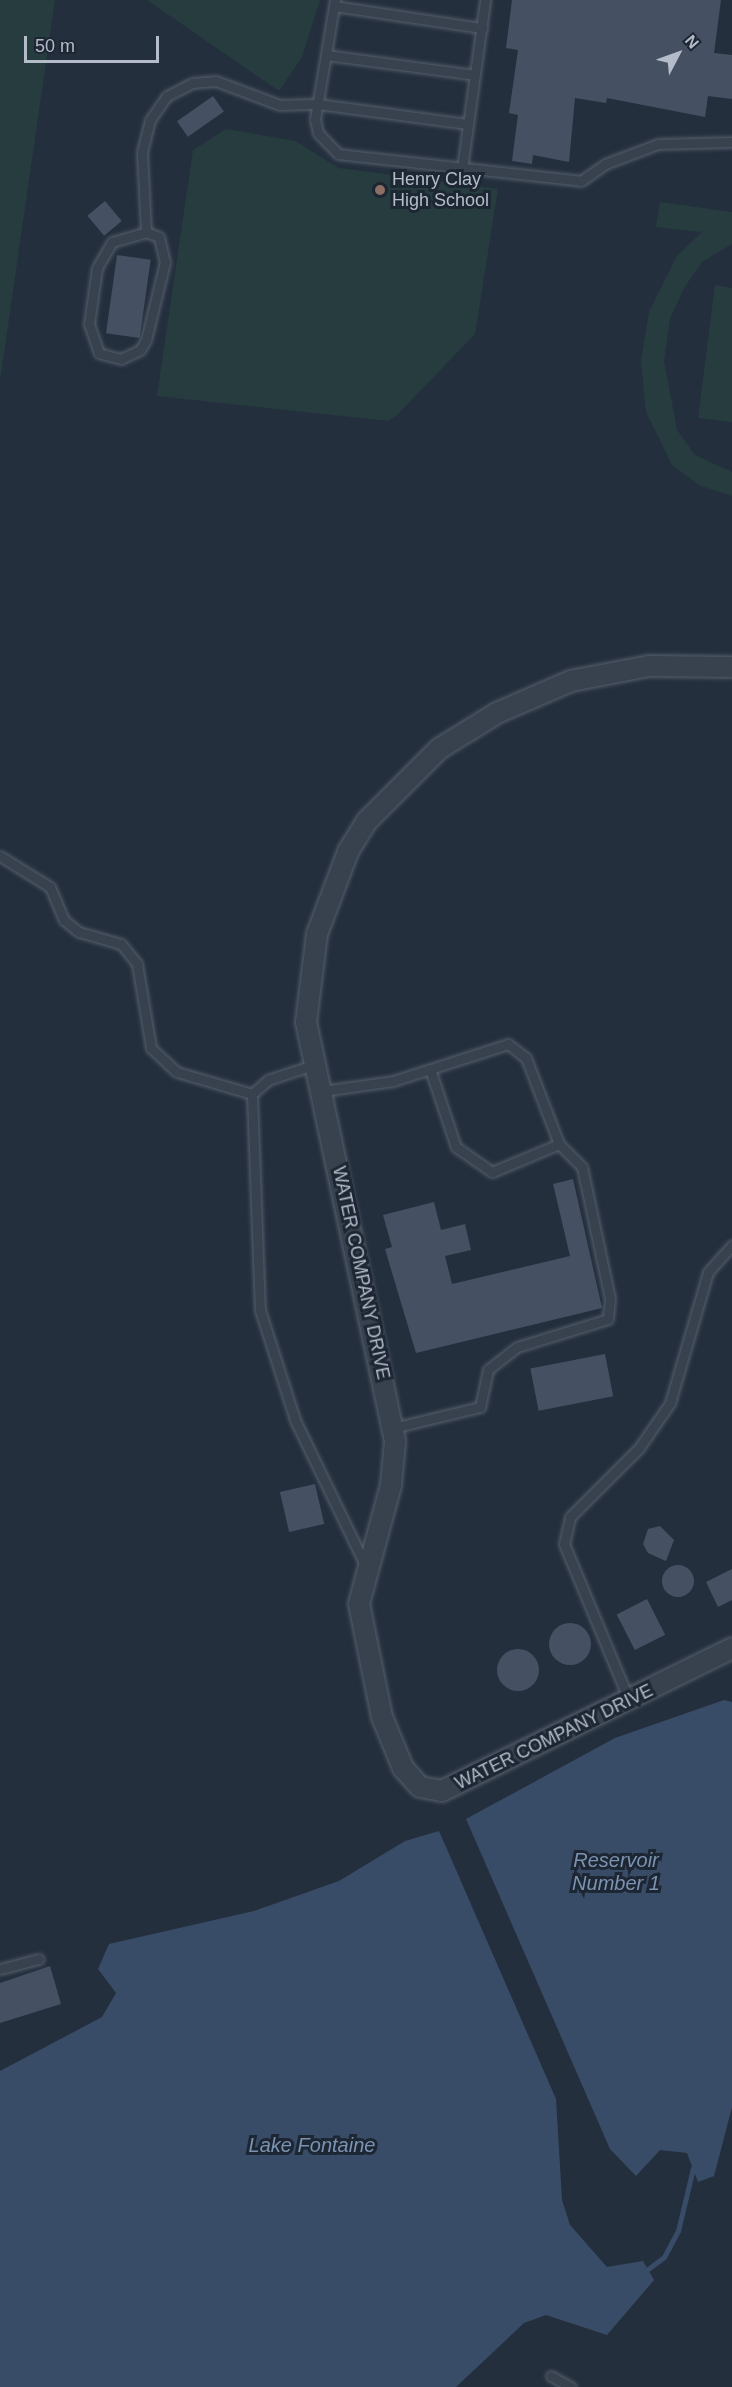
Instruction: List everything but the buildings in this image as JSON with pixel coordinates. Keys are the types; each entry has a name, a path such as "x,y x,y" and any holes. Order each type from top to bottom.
{"street":[{"name":"WATER COMPANY DRIVE","path":"732,667 648,666 555,687 470,729 410,774 367,821 326,904 307,1003 316,1064 393,1428 391,1485 367,1569 359,1616 382,1716 403,1768 426,1790 452,1787 732,1648"}],"lane":[{"path":"462,169 486,0"},
{"path":"482,28 334,3 318,104 318,133 339,154 581,181 605,164 658,144 732,142"},
{"path":"326,55 475,75"},
{"path":"146,232 142,152 150,120 167,96 192,83 216,81 280,105 318,104 468,124"},
{"path":"146,232 159,237 165,262 146,340 140,350 121,359 99,353 88,324 97,268 111,242 146,232"},
{"path":"0,856 50,887 64,920 79,932 121,944 137,964 151,1048 177,1072 252,1094"},
{"path":"322,1091 393,1081 508,1044 526,1059 559,1144 582,1167 610,1299 608,1319 517,1347 488,1370 480,1407 393,1428"},
{"path":"252,1094 268,1080 316,1064"},
{"path":"430,1069 456,1147 492,1172 559,1144"},
{"path":"252,1094 260,1310 295,1420 367,1569"},
{"path":"629,1700 571,1564 566,1535 570,1517 639,1448 670,1403 708,1272 732,1245"},
{"path":"0,1969 39,1959"},
{"path":"551,2376 571,2387"}],"green space":[{"path":"0,0 55,0 0,381"},
{"path":"147,0 320,0 302,57 279,91"},
{"path":"226,129 295,141 339,168 498,189 475,334 396,416 388,421 157,396 193,150"},
{"path":"660,202 732,212 732,244 702,262 684,288 670,319 664,361 677,430 695,455 732,472 732,496 699,485 672,465 646,412 641,360 649,312 677,256 702,232 656,227"},
{"path":"715,285 732,288 732,422 698,418"}],"water":[{"name":"Reservoir Number 1","path":"724,1700 732,1702 732,2107 714,2176 698,2182 687,2153 660,2150 636,2176 610,2149 466,1819 615,1738"},
{"name":"Lake Fontaine","path":"439,1831 556,2099 562,2200 570,2225 607,2267 643,2261 654,2280 607,2335 546,2315 524,2323 456,2387 0,2387 0,2071 102,2017 116,1993 98,1969 109,1944 254,1911 339,1881 405,1841"}],"waterway":[{"path":"648,2269 664,2257 678,2231 693,2168"}],"place":[{"name":"Henry Clay High School","path":"380,190"}]}
